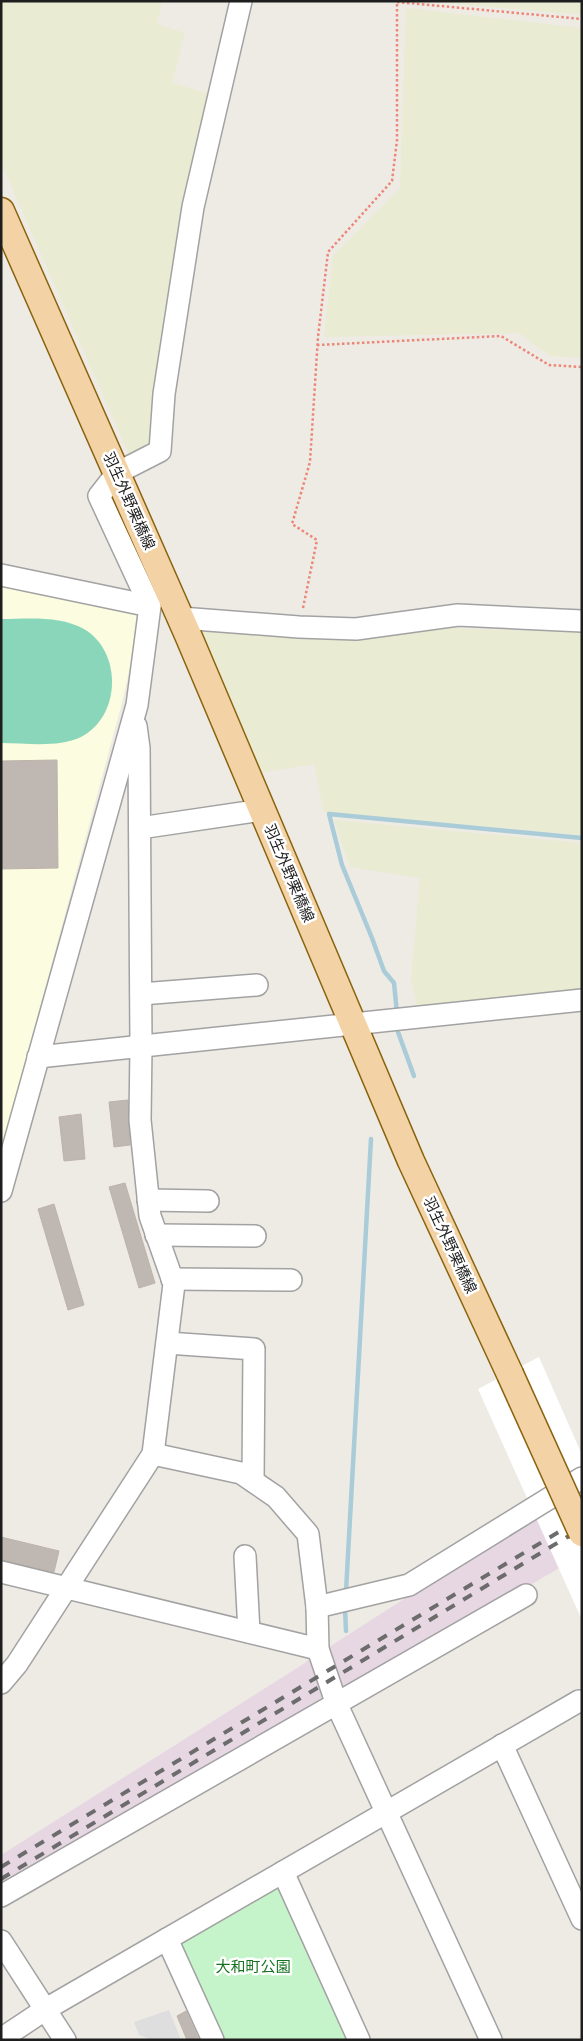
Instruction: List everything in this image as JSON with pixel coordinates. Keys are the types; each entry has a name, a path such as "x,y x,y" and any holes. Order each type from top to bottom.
{"main road":[{"name":"羽生外野栗橋線","path":"1,211 181,618 412,1161 582,1533"}],"street":[{"path":"1,1191 135,713 150,606 99,496 117,473 160,452 164,394 193,207 241,1"},
{"path":"1,575 150,606"},
{"path":"181,618 299,627 356,629 458,615 582,621"},
{"path":"1,1683 17,1664 154,1454 174,1284 150,1216 140,1120 140,828 139,748 135,713"},
{"path":"140,828 262,810"},
{"path":"141,994 257,985"},
{"path":"38,1057 582,1000"},
{"path":"148,1200 208,1201"},
{"path":"156,1235 255,1236"},
{"path":"172,1279 291,1280"},
{"path":"167,1344 254,1349 253,1481"},
{"path":"154,1454 241,1473 276,1497 308,1534 317,1607 318,1649 337,1705 492,2040"},
{"path":"317,1607 409,1585 582,1478"},
{"path":"245,1556 249,1632"},
{"path":"1,1572 318,1649"},
{"path":"1,1896 526,1595"},
{"path":"1,2039 46,2009 579,1701"},
{"path":"502,1744 582,1919"},
{"path":"283,1872 359,2040"},
{"path":"167,1939 213,2040"},
{"path":"1,1941 65,2040"}],"path":[{"path":"299,627 316,540 292,524 310,462 317,345 328,252 392,181 397,140 397,2 582,19"},
{"path":"317,345 501,336 549,366 582,366"}],"shaded area":[{"path":"1,1 162,1 157,24 185,33 172,83 215,95 155,450 132,461 1,163"},
{"path":"420,1 582,1 582,15"},
{"path":"406,8 582,28 582,358 550,356 519,333 324,337 333,256 400,189"},
{"path":"1,580 143,606 123,699 1,1152"},
{"path":"192,626 401,627 582,632 582,835 324,813 314,764 252,774"},
{"path":"334,820 582,843 582,992 418,1010 411,980 420,878 350,867"},
{"path":"582,1485 582,1555 340,1695 326,1649"},
{"path":"312,1656 332,1702 1,1891 1,1855 305,1663"},
{"path":"169,2010 181,2040 152,2040 139,2035 134,2022"}],"green space":[{"path":"1,619 43,619 64,622 84,629 97,639 106,653 111,668 112,684 110,700 104,715 94,728 81,737 62,743 1,743"},
{"name":"大和町公園","path":"281,1877 352,2040 219,2040 173,1940"}],"pier":[{"path":"539,1357 582,1455 582,1620 478,1389"}],"building":[{"path":"57,760 58,868 1,869 1,761"},
{"path":"128,1100 130,1145 114,1147 109,1102"},
{"path":"81,1114 85,1159 64,1161 59,1117"},
{"path":"125,1183 155,1283 139,1288 109,1187"},
{"path":"54,1204 84,1305 68,1310 38,1209"},
{"path":"1,1537 59,1551 54,1572 1,1560"},
{"path":"186,2011 199,2040 187,2040 177,2016"}],"waterway":[{"path":"397,1013 394,983 384,971 342,865 329,814 582,838"},
{"path":"398,1032 414,1076"},
{"path":"346,1591 371,1139"},
{"path":"345,1608 346,1631"}],"railway":[{"path":"1,1867 582,1518"},
{"path":"1,1879 582,1528"}]}
